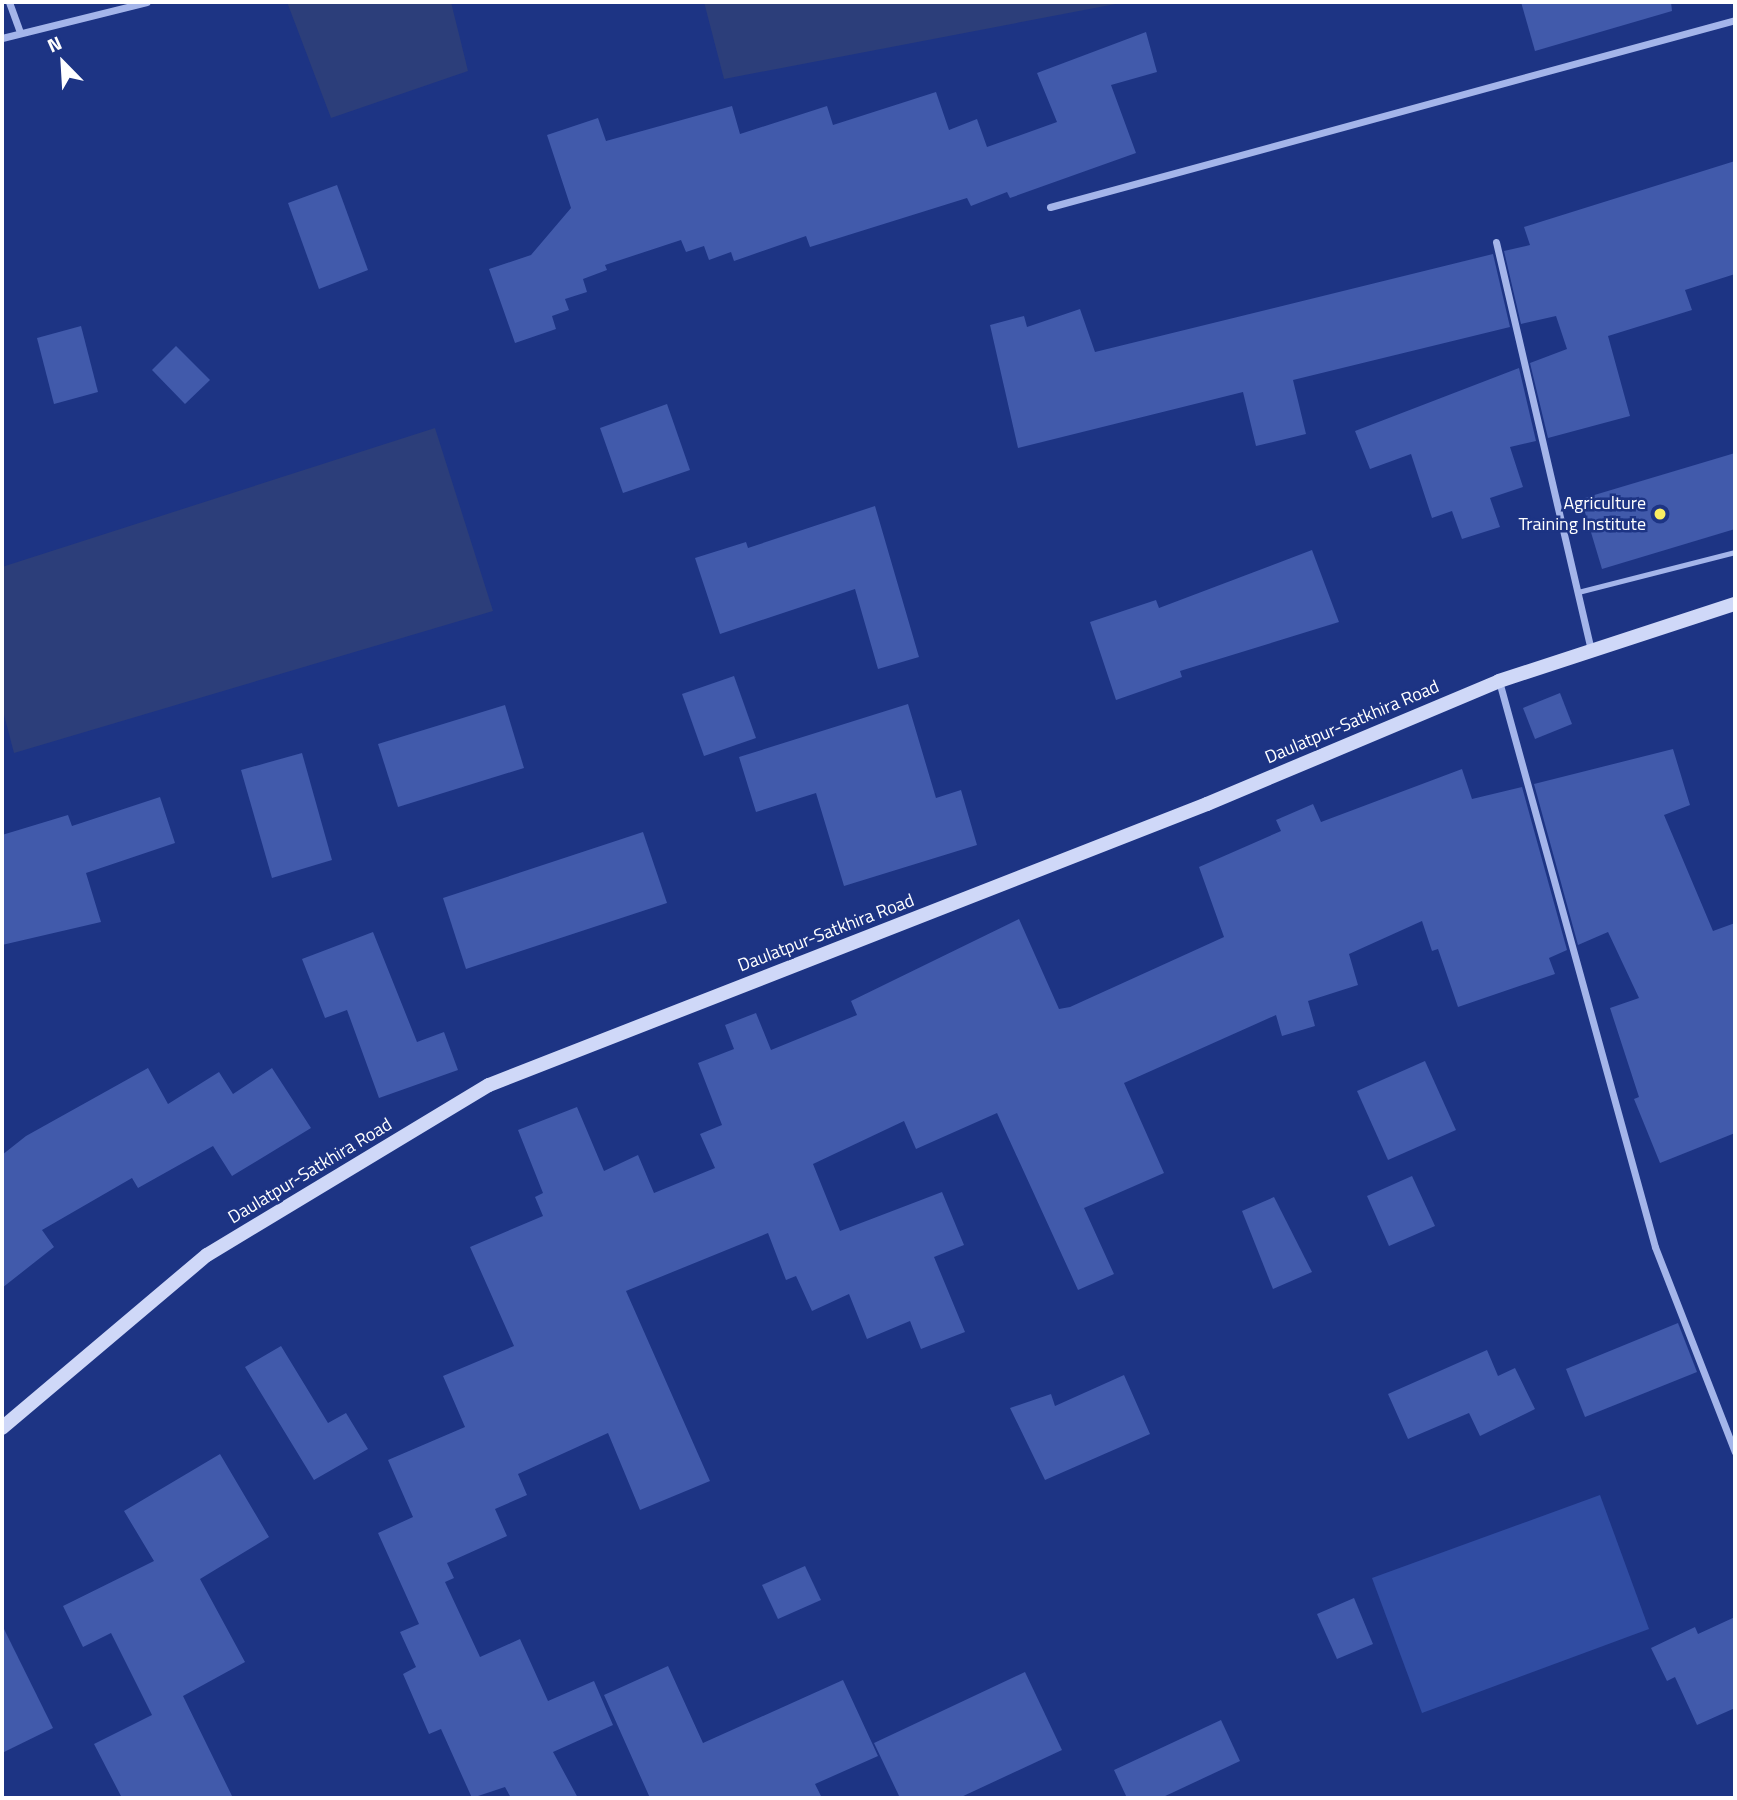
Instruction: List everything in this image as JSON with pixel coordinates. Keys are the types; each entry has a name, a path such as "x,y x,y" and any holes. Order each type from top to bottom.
{"main road":[{"name":"Daulatpur-Satkhira Road","path":"2,1429 207,1255 489,1085 1207,804 1499,681 1735,604"}],"street":[{"path":"9,2 20,33"},
{"path":"2,38 147,2"},
{"path":"1050,207 1735,19"},
{"path":"1496,243 1591,652"},
{"path":"1499,681 1655,1247 1735,1452"}],"lane":[{"path":"1578,592 1735,552"}],"shaded area":[{"path":"287,2 451,2 468,71 331,118"},
{"path":"704,2 1126,2 724,79"},
{"path":"435,428 493,611 14,753 2,707 2,567"},
{"path":"1600,1495 1649,1629 1422,1713 1372,1578"}],"building":[{"path":"1521,2 1671,2 1672,11 1535,51"},
{"path":"1146,32 1157,72 1111,85 1136,153 1010,198 1007,192 971,206 967,198 810,247 806,236 734,261 731,252 709,260 704,246 686,252 681,240 605,265 607,270 583,279 587,292 565,299 569,310 552,316 556,329 515,343 489,269 531,255 571,208 547,135 598,118 606,141 732,106 740,134 827,106 833,125 936,92 949,130 977,119 987,147 1057,122 1037,73"},
{"path":"1735,161 1735,274 1685,290 1692,310 1608,336 1630,416 1548,438 1530,363 1567,349 1556,316 1521,324 1504,251 1530,245 1524,227"},
{"path":"337,185 368,270 319,289 288,203"},
{"path":"1493,254 1510,327 1293,380 1306,434 1256,446 1243,392 1018,448 990,325 1024,316 1027,327 1080,309 1095,352"},
{"path":"81,326 98,392 54,404 37,338"},
{"path":"176,346 210,380 185,404 152,370"},
{"path":"1519,368 1536,441 1510,447 1523,487 1490,498 1500,527 1462,539 1452,511 1432,518 1411,454 1370,469 1355,431"},
{"path":"667,404 690,470 623,493 600,428"},
{"name":"Agriculture Training Institute","path":"1735,453 1735,529 1602,569 1581,499"},
{"path":"875,506 919,657 878,669 855,589 720,634 695,558 746,542 748,548"},
{"path":"1312,550 1339,622 1180,671 1182,677 1116,700 1090,622 1156,600 1159,608"},
{"path":"734,676 756,738 704,756 682,694"},
{"path":"1560,693 1572,724 1535,739 1523,708"},
{"path":"908,704 936,798 961,790 977,845 844,886 816,793 756,812 739,757"},
{"path":"505,705 524,768 398,807 378,744"},
{"path":"1673,749 1690,805 1664,815 1713,931 1735,923 1735,1133 1660,1163 1634,1099 1639,1097 1610,1008 1639,998 1608,932 1578,945 1534,784"},
{"path":"302,753 332,860 272,878 241,770"},
{"path":"1462,769 1472,799 1522,787 1567,950 1549,958 1555,974 1458,1007 1438,949 1432,951 1422,921 1349,954 1358,985 1308,1001 1315,1026 1282,1036 1276,1015 1124,1083 1164,1173 1084,1208 1114,1274 1078,1290 997,1113 916,1149 904,1121 813,1164 840,1231 942,1192 964,1245 934,1257 965,1332 921,1349 910,1321 867,1339 849,1294 812,1311 796,1276 786,1280 768,1233 626,1291 710,1481 640,1510 608,1433 518,1474 527,1495 495,1509 507,1536 447,1563 454,1578 445,1582 480,1657 520,1639 548,1701 594,1681 613,1725 553,1752 578,1798 511,1798 505,1787 472,1798 441,1729 429,1734 403,1674 416,1667 400,1632 419,1624 378,1533 413,1517 388,1460 465,1427 443,1376 514,1346 470,1247 543,1216 535,1197 543,1193 518,1130 577,1107 604,1171 638,1155 654,1193 715,1168 700,1134 722,1125 698,1063 734,1049 725,1025 756,1013 771,1050 857,1015 851,1001 1019,919 1059,1009 1070,1007 1224,937 1199,867 1281,831 1276,820 1313,804 1321,822"},
{"path":"160,797 175,843 86,873 101,922 2,945 2,835 68,815 72,826"},
{"path":"643,832 667,903 466,969 443,898"},
{"path":"373,932 417,1042 444,1032 458,1070 379,1098 347,1010 325,1018 302,959"},
{"path":"1425,1061 1456,1130 1388,1160 1357,1091"},
{"path":"148,1068 168,1104 219,1072 233,1094 272,1068 311,1128 232,1176 213,1146 138,1188 132,1178 42,1230 54,1247 2,1288 2,1155 26,1136"},
{"path":"1412,1176 1435,1226 1389,1246 1367,1196"},
{"path":"1274,1197 1312,1272 1273,1289 1242,1211"},
{"path":"1678,1323 1697,1372 1585,1417 1566,1369"},
{"path":"281,1346 328,1423 346,1413 368,1449 314,1480 245,1367"},
{"path":"1487,1350 1498,1376 1515,1368 1535,1409 1480,1436 1469,1413 1408,1439 1388,1394"},
{"path":"1124,1375 1150,1434 1045,1480 1010,1408 1051,1394 1055,1406"},
{"path":"220,1454 269,1537 200,1579 245,1662 183,1696 233,1798 122,1798 94,1744 152,1715 111,1633 83,1647 63,1606 154,1561 124,1511"},
{"path":"805,1566 821,1600 778,1619 762,1585"},
{"path":"1354,1598 1373,1644 1337,1659 1317,1614"},
{"path":"1735,1617 1735,1708 1697,1725 1675,1677 1667,1681 1651,1648 1695,1627 1698,1634"},
{"path":"2,1625 53,1728 2,1753"},
{"path":"668,1666 703,1743 843,1680 878,1756 815,1784 822,1798 650,1798 604,1695"},
{"path":"1025,1672 1062,1750 959,1798 900,1798 874,1743"},
{"path":"1221,1720 1240,1761 1161,1798 1127,1798 1114,1770"}],"place":[{"name":"Agriculture Training Institute","path":"1660,514"}]}
